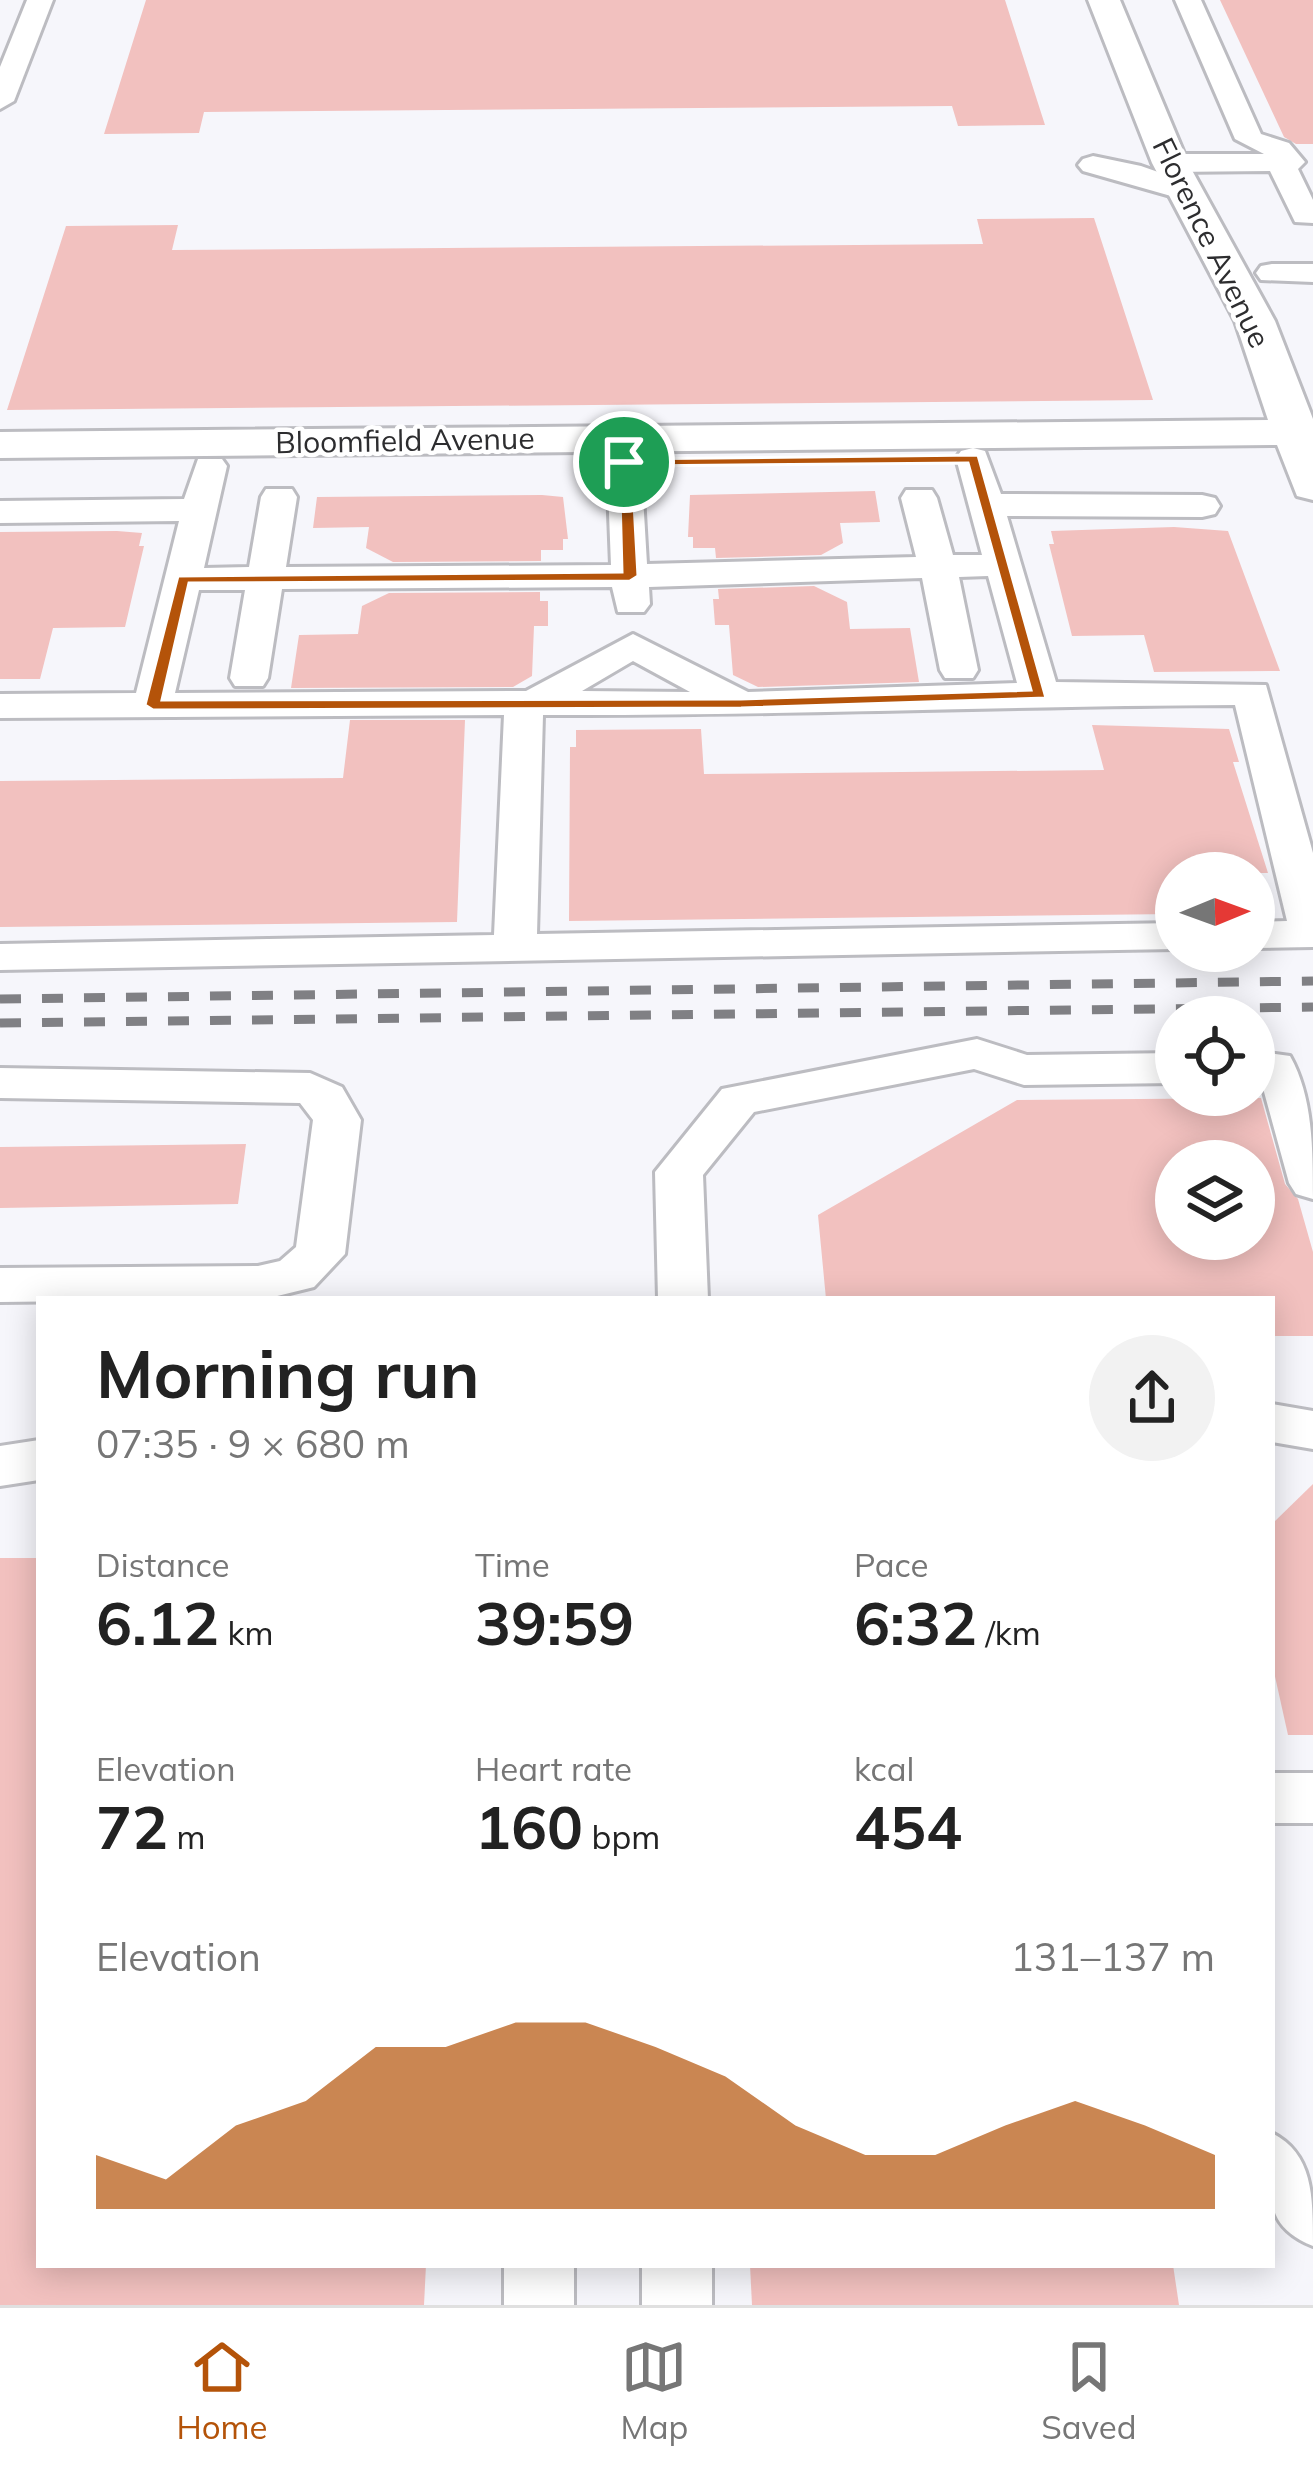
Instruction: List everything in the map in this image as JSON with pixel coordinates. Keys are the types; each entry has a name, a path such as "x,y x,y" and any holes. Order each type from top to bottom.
{"main road":[{"name":"Florence Avenue","path":"1104,0 1255,321 1307,453"},
{"name":"Florence Avenue","path":"1181,163 1193,122"},
{"name":"Florence Avenue","path":"1181,163 1235,208 1302,334"},
{"path":"1224,263 1272,273"},
{"name":"Bloomfield Avenue","path":"0,445 1307,453"},
{"name":"Bloomfield Avenue","path":"0,468 210,466 624,450 974,458 1307,453"}],"street":[{"path":"2,94 40,0"},
{"path":"1188,0 1195,41 1249,140 1280,149 1293,162 1306,216"},
{"path":"1181,163 1096,165 1293,162"},
{"path":"1272,273 1313,273"},
{"path":"624,450 633,645"},
{"path":"974,458 1040,694"},
{"path":"153,705 210,466"},
{"path":"249,678 279,497"},
{"path":"919,498 947,603 958,670"},
{"path":"987,505 1202,506"},
{"path":"0,512 200,510"},
{"path":"183,579 630,576 1004,565"},
{"path":"529,703 633,645"},
{"path":"633,645 741,704"},
{"path":"0,706 741,704 1252,693 1312,934 1275,935"},
{"path":"515,948 529,703"},
{"path":"0,957 1155,936"},
{"path":"683,1296 679,1172 739,1100 976,1054 1024,1070 1155,1067"},
{"path":"1275,1067 1284,1079 1313,1184"},
{"path":"0,1083 310,1088 325,1098 337,1120 320,1254 296,1275 258,1283 0,1285"},
{"path":"1275,1424 1313,1430"},
{"path":"0,1466 36,1460"},
{"path":"1275,1798 1313,1798"},
{"path":"1275,2168 1313,2214"},
{"path":"539,2268 539,2305"},
{"path":"677,2268 677,2305"}],"building":[{"path":"146,0 1005,0 1045,125 958,126 952,106 204,112 199,133 104,134"},
{"path":"1220,0 1313,0 1313,144 1296,144 1284,137"},
{"path":"1094,218 1153,400 7,410 66,226 178,225 172,250 983,244 977,219"},
{"path":"875,491 880,522 840,523 843,543 821,555 716,558 715,548 693,548 693,537 688,537 690,495"},
{"path":"317,497 563,497 568,539 563,539 563,550 541,550 541,561 393,562 366,548 369,527 313,528"},
{"path":"1174,527 1228,531 1280,671 1154,672 1144,635 1072,636 1049,544 1054,544 1051,531"},
{"path":"0,532 142,533 139,546 144,546 125,627 53,628 40,679 0,679"},
{"path":"814,586 847,602 850,629 910,628 919,682 758,687 733,675 729,625 715,625 713,599 719,599 718,589"},
{"path":"540,592 540,601 548,601 548,626 534,626 532,676 513,687 291,688 299,635 358,634 362,606 389,593"},
{"path":"350,720 465,720 457,922 0,927 0,781 343,778"},
{"path":"1092,725 1229,729 1239,762 1233,762 1261,852 1155,852 1155,914 569,921 570,747 576,747 576,730 701,729 704,774 1104,770"},
{"path":"1155,1099 1155,1116 1266,1116 1273,1140 1155,1140 1155,1260 1275,1260 1275,1148 1285,1184 1298,1199 1313,1252 1313,1336 1275,1336 1275,1296 826,1296 818,1215 1017,1100"},
{"path":"246,1144 238,1204 0,1208 0,1147"},
{"path":"1313,1484 1313,1735 1288,1735 1275,1676 1275,1521"},
{"path":"0,1558 36,1558 36,2268 426,2268 424,2305 0,2305"},
{"path":"750,2268 1173,2268 1179,2305 752,2305"}],"railway":[{"path":"0,999 1313,981"},
{"path":"0,1023 1313,1007"}],"route":[{"path":"974,458 1040,694 741,704 153,705 183,579 630,576 624,462 974,458"}]}
